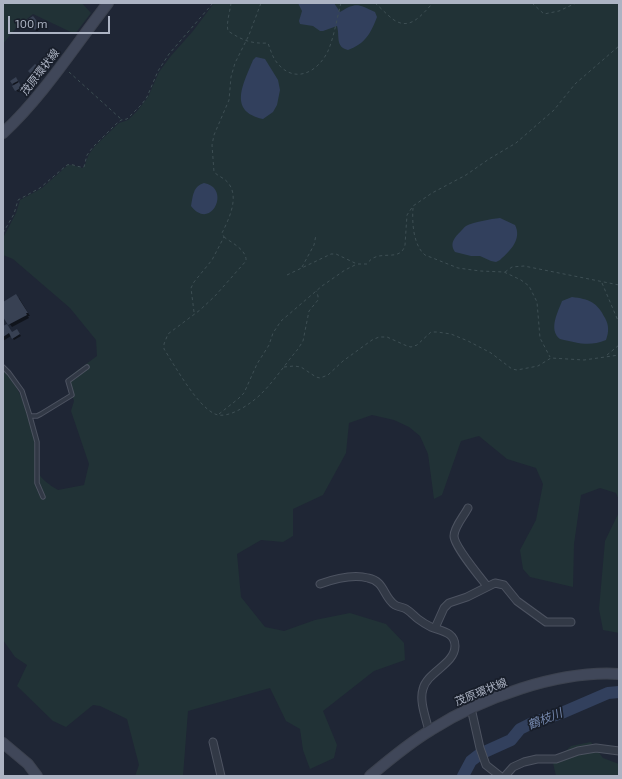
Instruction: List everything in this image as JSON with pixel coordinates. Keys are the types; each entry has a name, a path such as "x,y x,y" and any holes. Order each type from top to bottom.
{"main road":[{"name":"茂原環状線","path":"3,134 37,96 108,3"},
{"name":"茂原環状線","path":"370,776 429,731 471,708 524,688 564,677 602,673 619,674"},
{"path":"3,743 28,764 37,776"}],"street":[{"path":"468,508 454,534 455,541 487,586"},
{"path":"320,584 331,580 348,577 367,577 375,580 383,587 388,597 395,604 407,610 418,620 430,627 445,631 453,638 456,645 454,653 448,661 428,679 423,688 421,698 429,731"},
{"path":"435,628 444,608 449,604 495,583 504,585 517,601 546,622 571,622"},
{"path":"471,708 480,748 486,765 500,776"},
{"path":"213,742 221,776"},
{"path":"504,776 513,767 524,762 537,759 556,759 578,751 596,748 619,751"}],"lane":[{"path":"3,367 22,392 30,416 37,442 37,483 43,497"},
{"path":"30,416 41,414 72,395 68,381 87,367"}],"path":[{"path":"3,234 14,214 18,200 40,188 71,163 84,167 87,155 93,147 116,124 127,119 135,111 147,97 158,71 169,54 213,3"},
{"path":"231,3 227,27 228,31 246,41 255,44 268,43 276,60 282,67 293,75 302,75 313,69 328,51 341,3"},
{"path":"261,3 246,41 235,63 231,77 229,100 214,135 212,145 214,172 223,177 230,185 232,194 233,203 229,220 222,233 224,237 244,252 246,261 215,296 200,310 168,334 164,344 164,349 193,392 206,407 216,414 226,416 244,407 261,394 298,349 303,341 309,311 318,300 316,291"},
{"path":"375,3 402,24 412,23 433,3"},
{"path":"532,3 544,14 559,11 576,3"},
{"path":"219,415 244,392 257,364 269,345 273,333 281,322 316,291 344,270 357,264 367,264 370,259 381,255 395,255 400,253 404,249 405,245 407,215 413,206 516,144 554,110 575,84 619,46"},
{"path":"61,64 122,120"},
{"path":"413,206 412,217 416,240 422,253 458,268 504,272 529,286 537,302 540,338 551,358"},
{"path":"302,267 314,245 316,235"},
{"path":"195,313 191,288 212,260 224,237"},
{"path":"287,275 331,254 336,254 357,264"},
{"path":"504,272 512,267 524,266 602,283 619,285"},
{"path":"602,283 619,323"},
{"path":"283,367 301,367 320,378 328,375 343,361 378,337 387,337 411,347 417,345 431,332 451,334 468,341 491,353 512,369 517,370 538,366 551,358 584,360 619,355"},
{"path":"606,356 619,345"}],"shaded area":[{"path":"3,3 82,3 91,13 75,34 33,14 16,28 3,44"},
{"path":"214,3 619,3 619,500 616,493 600,488 581,495 574,544 573,587 530,577 523,569 520,550 536,520 543,484 536,468 507,459 479,436 461,441 442,495 434,499 428,454 420,436 409,427 394,420 372,415 349,423 346,453 323,495 293,509 293,536 283,542 261,540 237,554 241,597 265,627 284,631 315,620 350,613 386,624 404,643 405,660 374,671 323,711 337,745 334,758 310,769 303,750 300,729 286,721 270,688 188,711 183,776 135,776 139,765 127,719 100,706 93,705 66,727 53,721 17,686 27,665 15,657 3,640 3,369 10,377 20,395 28,414 35,444 39,473 45,481 58,490 84,485 89,464 71,411 74,401 67,378 97,356 96,340 70,308 13,259 3,255 3,238 16,213 20,200 42,188 68,165 82,168 84,167 89,154 95,146 119,123 128,120 138,110 148,97 159,72"},
{"path":"619,512 619,633 603,630 599,609 605,541"},
{"path":"591,742 603,758 619,764 619,776 556,776 553,763 571,746"}],"water":[{"path":"298,3 334,3 340,12 357,5 375,12 377,17 367,37 359,45 348,50 344,49 340,44 337,26 320,31 313,26 300,24 299,21 302,11"},
{"path":"256,57 265,59 278,80 280,90 277,105 273,112 263,119 252,115 245,110 241,95 253,60"},
{"path":"204,183 212,186 217,192 216,206 205,214 198,213 191,206 196,189 200,184"},
{"path":"500,218 515,225 517,235 514,244 500,260 496,262 480,256 471,256 455,252 453,249 454,240 465,227 477,222"},
{"path":"572,297 588,300 599,308 608,326 606,340 583,344 560,339 556,335 554,326 556,315 562,301"}],"building":[{"path":"33,16 41,26 35,30 27,20"},
{"path":"35,64 41,69 39,71 40,72 34,77 28,71"},
{"path":"16,77 18,81 12,84 10,81"},
{"path":"19,82 23,91 20,92 19,89 15,91 12,86"},
{"path":"16,294 28,313 26,313 27,315 8,325 3,317 3,302"},
{"path":"7,324 12,332 17,329 20,334 12,339 9,333 3,337 3,326"}],"waterway":[{"name":"鶴枝川","path":"463,776 471,761 480,754 511,740 520,729 608,693 619,692"}]}
